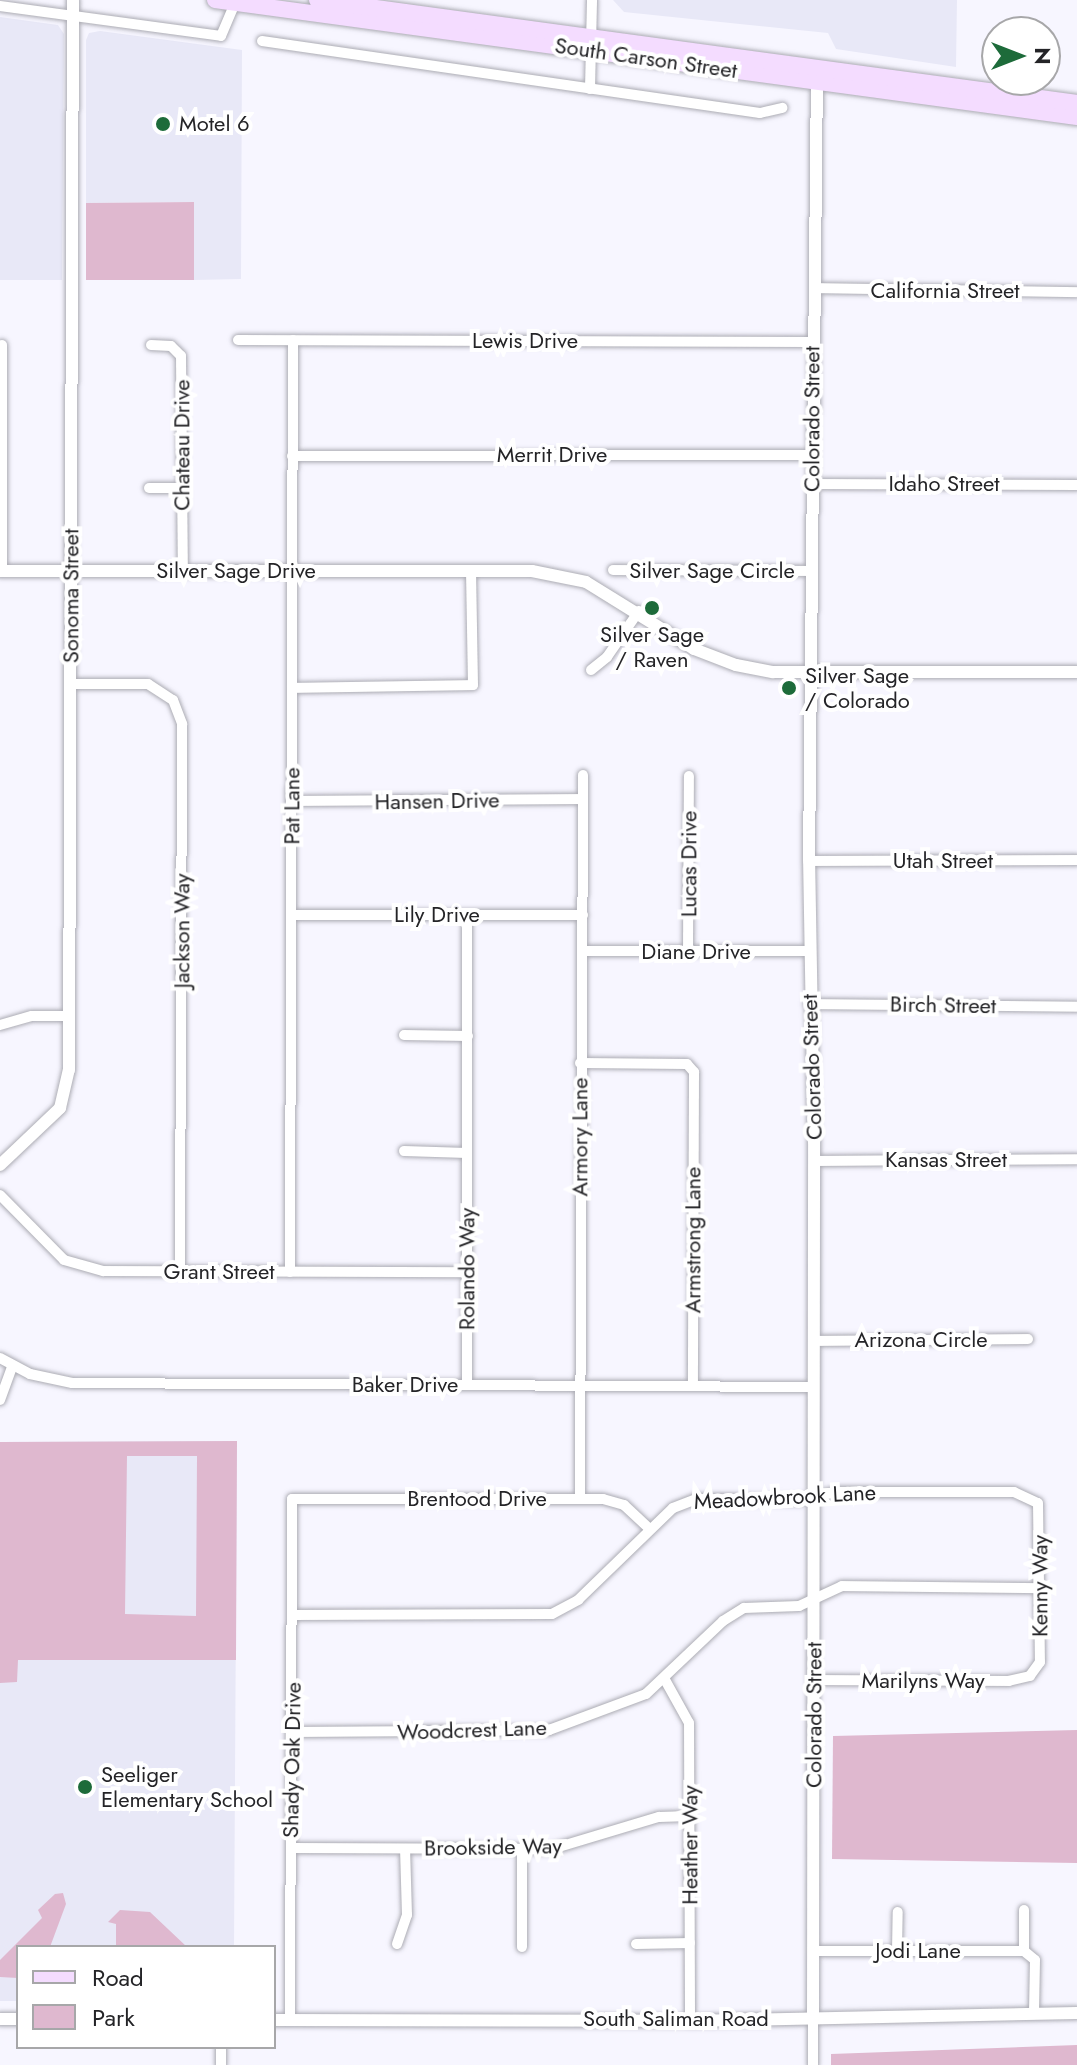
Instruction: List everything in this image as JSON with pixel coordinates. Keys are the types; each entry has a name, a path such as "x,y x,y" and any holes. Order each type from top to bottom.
{"main road":[{"name":"South Carson Street","path":"215,0 592,43"},
{"name":"South Carson Street","path":"317,0 1077,117"},
{"name":"South Carson Street","path":"817,75 1077,103"}],"street":[{"name":"Sonoma Street","path":"0,1165 60,1108 68,1090 73,0"},
{"path":"590,89 592,0"},
{"path":"0,6 221,36 227,33 236,1"},
{"path":"262,41 760,113 782,108"},
{"name":"Colorado Street","path":"813,2065 814,1161 809,861 817,75"},
{"name":"California Street","path":"814,288 1077,292"},
{"name":"Lewis Drive","path":"238,340 812,342"},
{"name":"Pat Lane","path":"290,1272 293,340"},
{"path":"1,571 2,345"},
{"name":"Chateau Drive","path":"151,345 171,346 181,356 183,570"},
{"name":"Merrit Drive","path":"292,456 812,455"},
{"name":"Idaho Street","path":"812,484 1077,485"},
{"path":"149,488 182,488"},
{"name":"Silver Sage Circle","path":"613,570 811,571"},
{"name":"Silver Sage Drive","path":"1,571 471,571"},
{"path":"292,688 473,685 471,571 561,575 586,582 718,661 773,672 1077,672"},
{"path":"591,670 607,657 639,611"},
{"name":"Jackson Way","path":"71,684 148,684 173,700 182,724 180,1271"},
{"name":"Armory Lane","path":"580,1499 583,775"},
{"name":"Lucas Drive","path":"688,952 689,776"},
{"name":"Hansen Drive","path":"292,801 582,799"},
{"name":"Utah Street","path":"809,861 1077,860"},
{"name":"Lily Drive","path":"291,915 583,915"},
{"name":"Rolando Way","path":"467,915 467,1385"},
{"name":"Diane Drive","path":"583,951 809,951"},
{"name":"Birch Street","path":"809,1004 1077,1007"},
{"path":"0,1025 32,1016 69,1016"},
{"path":"404,1035 468,1036"},
{"name":"Armstrong Lane","path":"580,1063 687,1064 694,1072 693,1386"},
{"path":"404,1151 467,1153"},
{"name":"Kansas Street","path":"814,1161 1077,1159"},
{"name":"Grant Street","path":"0,1195 64,1260 103,1271 467,1272"},
{"name":"Arizona Circle","path":"814,1341 1028,1339"},
{"name":"Baker Drive","path":"0,1358 72,1383 814,1387"},
{"path":"0,1400 13,1365"},
{"name":"Meadowbrook Lane","path":"292,1615 552,1614 578,1600 650,1529 685,1501 799,1500 814,1493 1014,1492 1031,1496"},
{"name":"Kenny Way","path":"1030,1676 1040,1662 1041,1588 1041,1513 1031,1496"},
{"name":"Brentood Drive","path":"292,1499 580,1499 618,1502 650,1529"},
{"name":"Shady Oak Drive","path":"290,2021 292,1499"},
{"name":"Woodcrest Lane","path":"291,1732 538,1732 637,1699 664,1678 733,1612 799,1606 842,1586 1041,1588"},
{"name":"Marilyns Way","path":"814,1680 1009,1681 1030,1676"},
{"name":"Heather Way","path":"664,1678 674,1687 689,1723 690,2021"},
{"name":"Brookside Way","path":"291,1848 570,1847 659,1817 690,1816"},
{"path":"397,1944 407,1915 405,1849"},
{"path":"522,1849 522,1947"},
{"path":"1024,1910 1024,1951 1035,1960 1034,2012"},
{"path":"897,1951 898,1912"},
{"path":"636,1944 690,1943"},
{"name":"Jodi Lane","path":"813,1951 1024,1951"},
{"name":"South Saliman Road","path":"276,2020 690,2021 1077,2013"}],"shaded area":[{"path":"613,0 957,0 956,67 836,49 828,33 624,12"},
{"path":"0,17 58,25 64,34 62,280 0,280"},
{"path":"100,31 242,50 241,279 194,280 194,202 86,203 86,40 89,33"},
{"path":"237,1441 234,1945 16,1945 16,2001 0,2001 0,1442"}],"green space":[{"path":"194,202 194,280 86,280 86,203"},
{"path":"237,1441 236,1660 18,1660 17,1682 0,1683 0,1442","holes":["127,1456 197,1456 196,1616 125,1614"]},
{"path":"1077,1730 1077,1863 832,1859 833,1736"},
{"path":"63,1893 66,1904 51,1945 16,1945 16,1978 0,1977 0,1960 42,1918 38,1910 55,1894"},
{"path":"120,1910 150,1912 185,1945 116,1945 116,1924 108,1922"},
{"path":"1077,2045 1077,2065 831,2065 831,2054"}],"place":[{"name":"Motel 6","path":"163,124"},
{"name":"Silver Sage / Raven","path":"652,608"},
{"name":"Silver Sage / Colorado","path":"789,688"},
{"name":"Seeliger Elementary School","path":"85,1787"}]}
